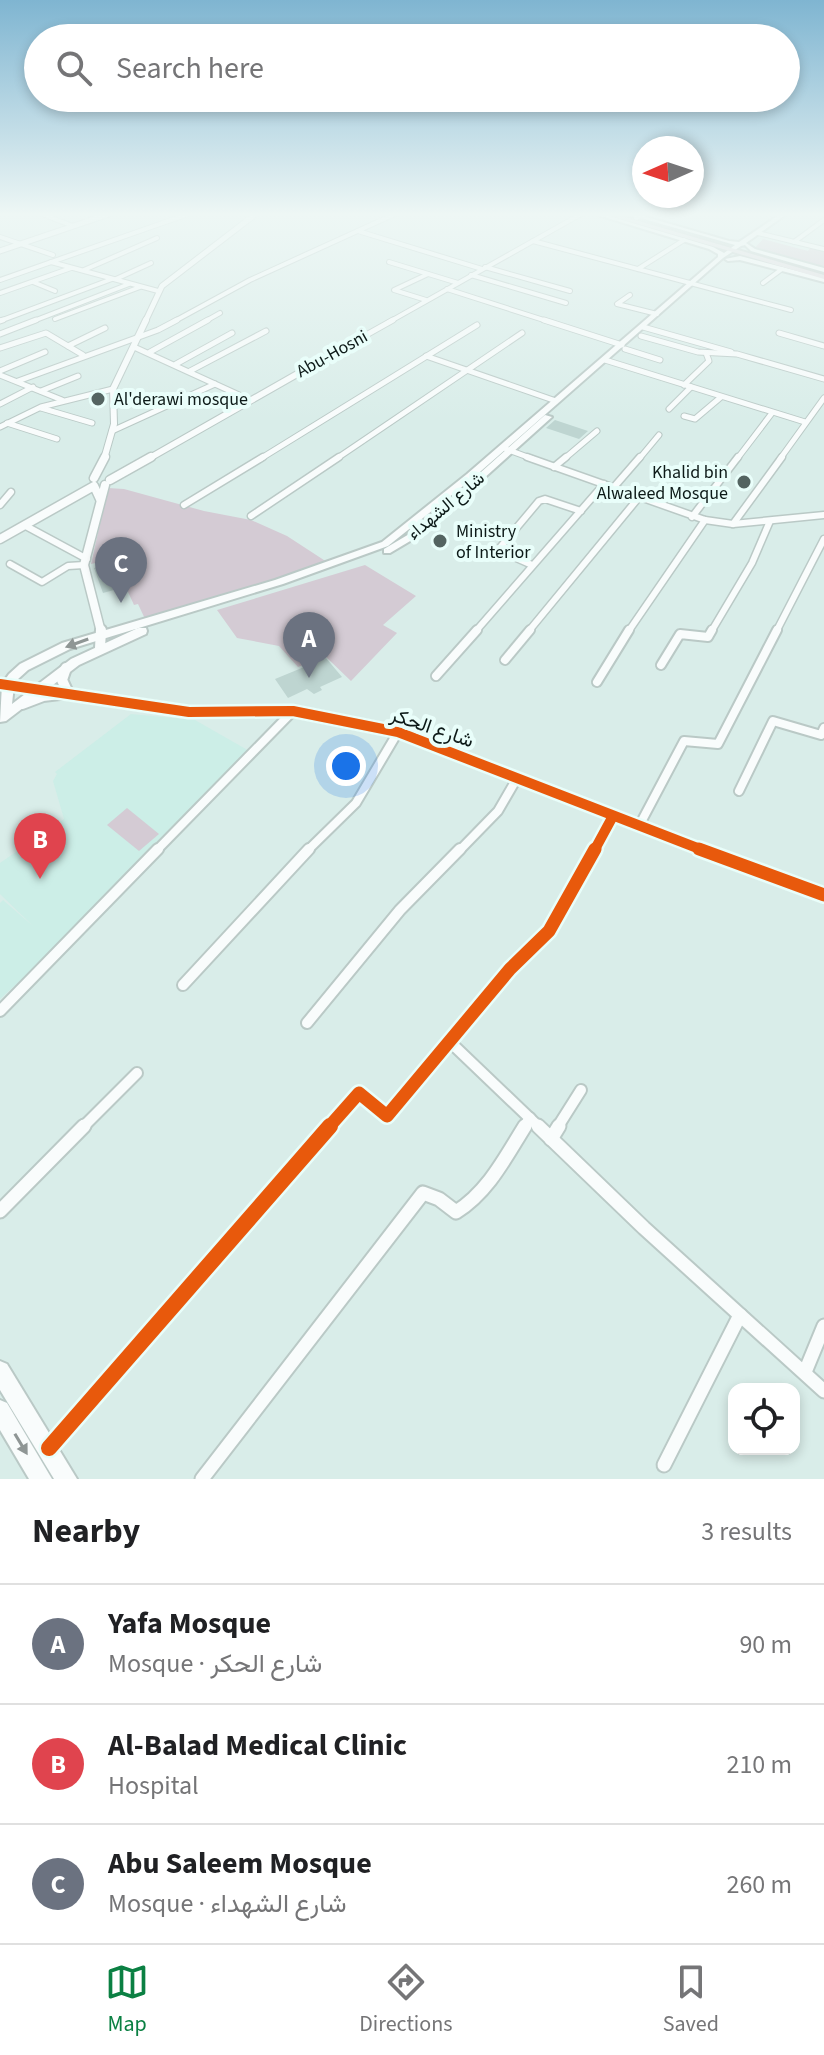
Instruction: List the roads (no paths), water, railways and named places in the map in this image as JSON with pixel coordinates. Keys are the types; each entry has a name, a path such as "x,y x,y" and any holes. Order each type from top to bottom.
{"main road":[{"name":"شارع الشهداء","path":"644,331 657,314 698,282"},
{"name":"شارع الشهداء","path":"4,684 24,667 66,646 279,582 385,544 506,450 694,285"},
{"name":"شارع الشهداء","path":"0,720 37,688 100,648 141,631 355,564 393,548 419,532 556,401 608,361"},
{"path":"0,713 6,705 4,684"},
{"path":"2,1380 49,1448 66,1479"},
{"path":"0,1410 41,1479"}],"street":[{"path":"32,282 55,291"},
{"path":"0,293 32,282"},
{"path":"0,321 106,282"},
{"path":"123,282 158,291"},
{"path":"0,539 85,492 93,483 112,431 116,405 113,389 158,291 169,282"},
{"path":"18,381 83,355 139,338 246,282"},
{"path":"411,282 394,290 426,300"},
{"path":"495,282 566,303"},
{"path":"536,282 570,291"},
{"path":"684,282 791,310"},
{"name":"Abu-Hosni","path":"107,480 458,283"},
{"path":"0,334 129,284"},
{"path":"11,335 140,287"},
{"path":"447,289 660,360"},
{"path":"630,295 617,304 657,314"},
{"path":"150,352 220,313"},
{"path":"184,505 477,325"},
{"path":"68,346 105,328"},
{"path":"190,371 266,331"},
{"path":"644,331 706,353 737,354"},
{"path":"644,331 824,379"},
{"path":"0,348 46,333 83,355"},
{"path":"176,364 232,333"},
{"path":"251,516 522,333"},
{"path":"779,333 824,346"},
{"path":"218,341 242,344"},
{"path":"134,347 250,400"},
{"path":"0,373 45,352"},
{"path":"669,409 709,361 706,353"},
{"path":"426,356 556,401"},
{"path":"608,361 805,422"},
{"path":"0,373 62,401"},
{"path":"41,391 78,376"},
{"path":"112,431 215,384"},
{"path":"0,404 33,387"},
{"path":"3,425 41,407 113,389"},
{"path":"684,416 695,419 721,397"},
{"path":"733,524 824,398"},
{"path":"41,407 92,423"},
{"path":"692,517 772,413"},
{"path":"3,425 57,439"},
{"path":"554,467 597,431"},
{"path":"614,487 659,435"},
{"path":"506,450 705,520 733,524 824,515"},
{"path":"100,648 102,634 86,562 107,480 101,467"},
{"path":"93,483 107,480"},
{"path":"93,483 100,499"},
{"path":"436,676 604,484"},
{"path":"0,505 11,492"},
{"path":"505,660 640,496"},
{"path":"532,565 498,550 545,499 581,511"},
{"path":"597,682 631,626 705,520"},
{"path":"661,665 680,634 708,637 752,563 770,521"},
{"path":"24,525 86,562"},
{"path":"639,826 684,741 718,744 824,539"},
{"path":"10,564 42,582 68,566 86,562"},
{"path":"12,710 36,698 68,693 62,680 66,668"},
{"name":"شارع الحكر","path":"4,684 189,712 293,711 398,732 516,780 824,895"},
{"path":"0,1011 293,711"},
{"path":"739,791 773,721 823,733"},
{"path":"183,985 285,872 356,803 398,732"},
{"path":"307,1023 400,910 498,811 516,780"},
{"path":"49,1448 359,1093 387,1116 510,969 549,931 613,816"},
{"path":"449,1041 824,1391"},
{"path":"0,1211 137,1073"},
{"path":"551,1139 581,1090"},
{"path":"202,1479 423,1193 439,1199 456,1212 460,1211 477,1198 530,1118"},
{"path":"664,1465 740,1315"},
{"path":"805,1372 824,1326"}],"place":[{"name":"Al'derawi mosque","path":"98,399"},
{"name":"Khalid bin Alwaleed Mosque","path":"744,482"},
{"name":"Ministry of Interior","path":"440,541"},
{"name":"Abu Saleem Mosque","path":"121,603"},
{"name":"Yafa Mosque","path":"309,678"},
{"name":"Al-Balad Medical Clinic","path":"40,879"}]}
